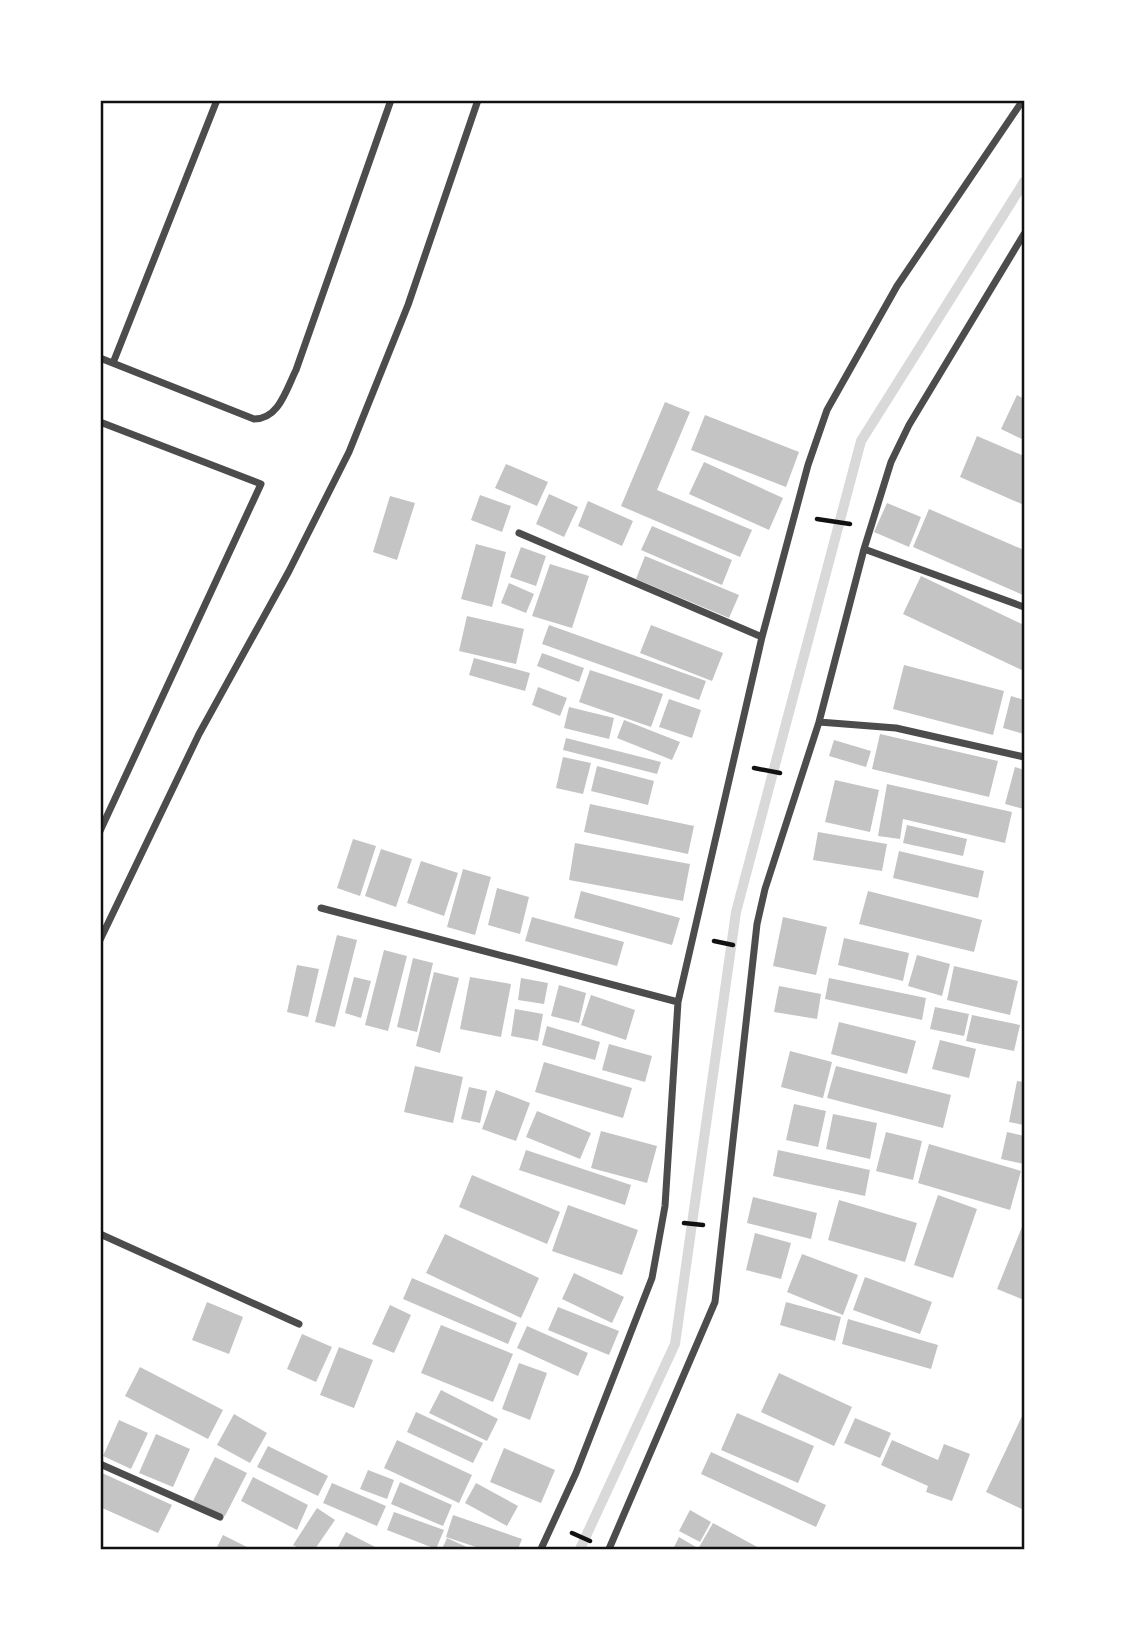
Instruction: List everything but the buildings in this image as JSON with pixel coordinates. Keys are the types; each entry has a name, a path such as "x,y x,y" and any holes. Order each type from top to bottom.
{"street":[{"path":"113,363 217,100"},
{"path":"100,358 254,419 264,419 276,410 296,370 391,100"},
{"path":"100,940 199,734 349,452 408,305 478,100"},
{"path":"541,1549 576,1474 652,1278 665,1206 678,1002 762,637 793,515 827,410 897,286 1023,100"},
{"path":"609,1549 715,1302 757,924 776,854 819,722 864,549 891,462 909,425 1024,234"},
{"path":"100,422 261,484 100,831"},
{"path":"519,533 762,637"},
{"path":"864,549 1024,607"},
{"path":"819,722 896,728 1024,757"},
{"path":"321,908 678,1002"},
{"path":"100,1234 299,1324"},
{"path":"100,1464 220,1517"}],"path":[{"path":"811,518 853,524"},
{"path":"751,767 783,773"},
{"path":"708,940 737,946"},
{"path":"680,1223 706,1225"},
{"path":"568,1531 590,1541"}],"waterway":[{"path":"580,1549 675,1344 736,912 861,441 1024,182"}]}
